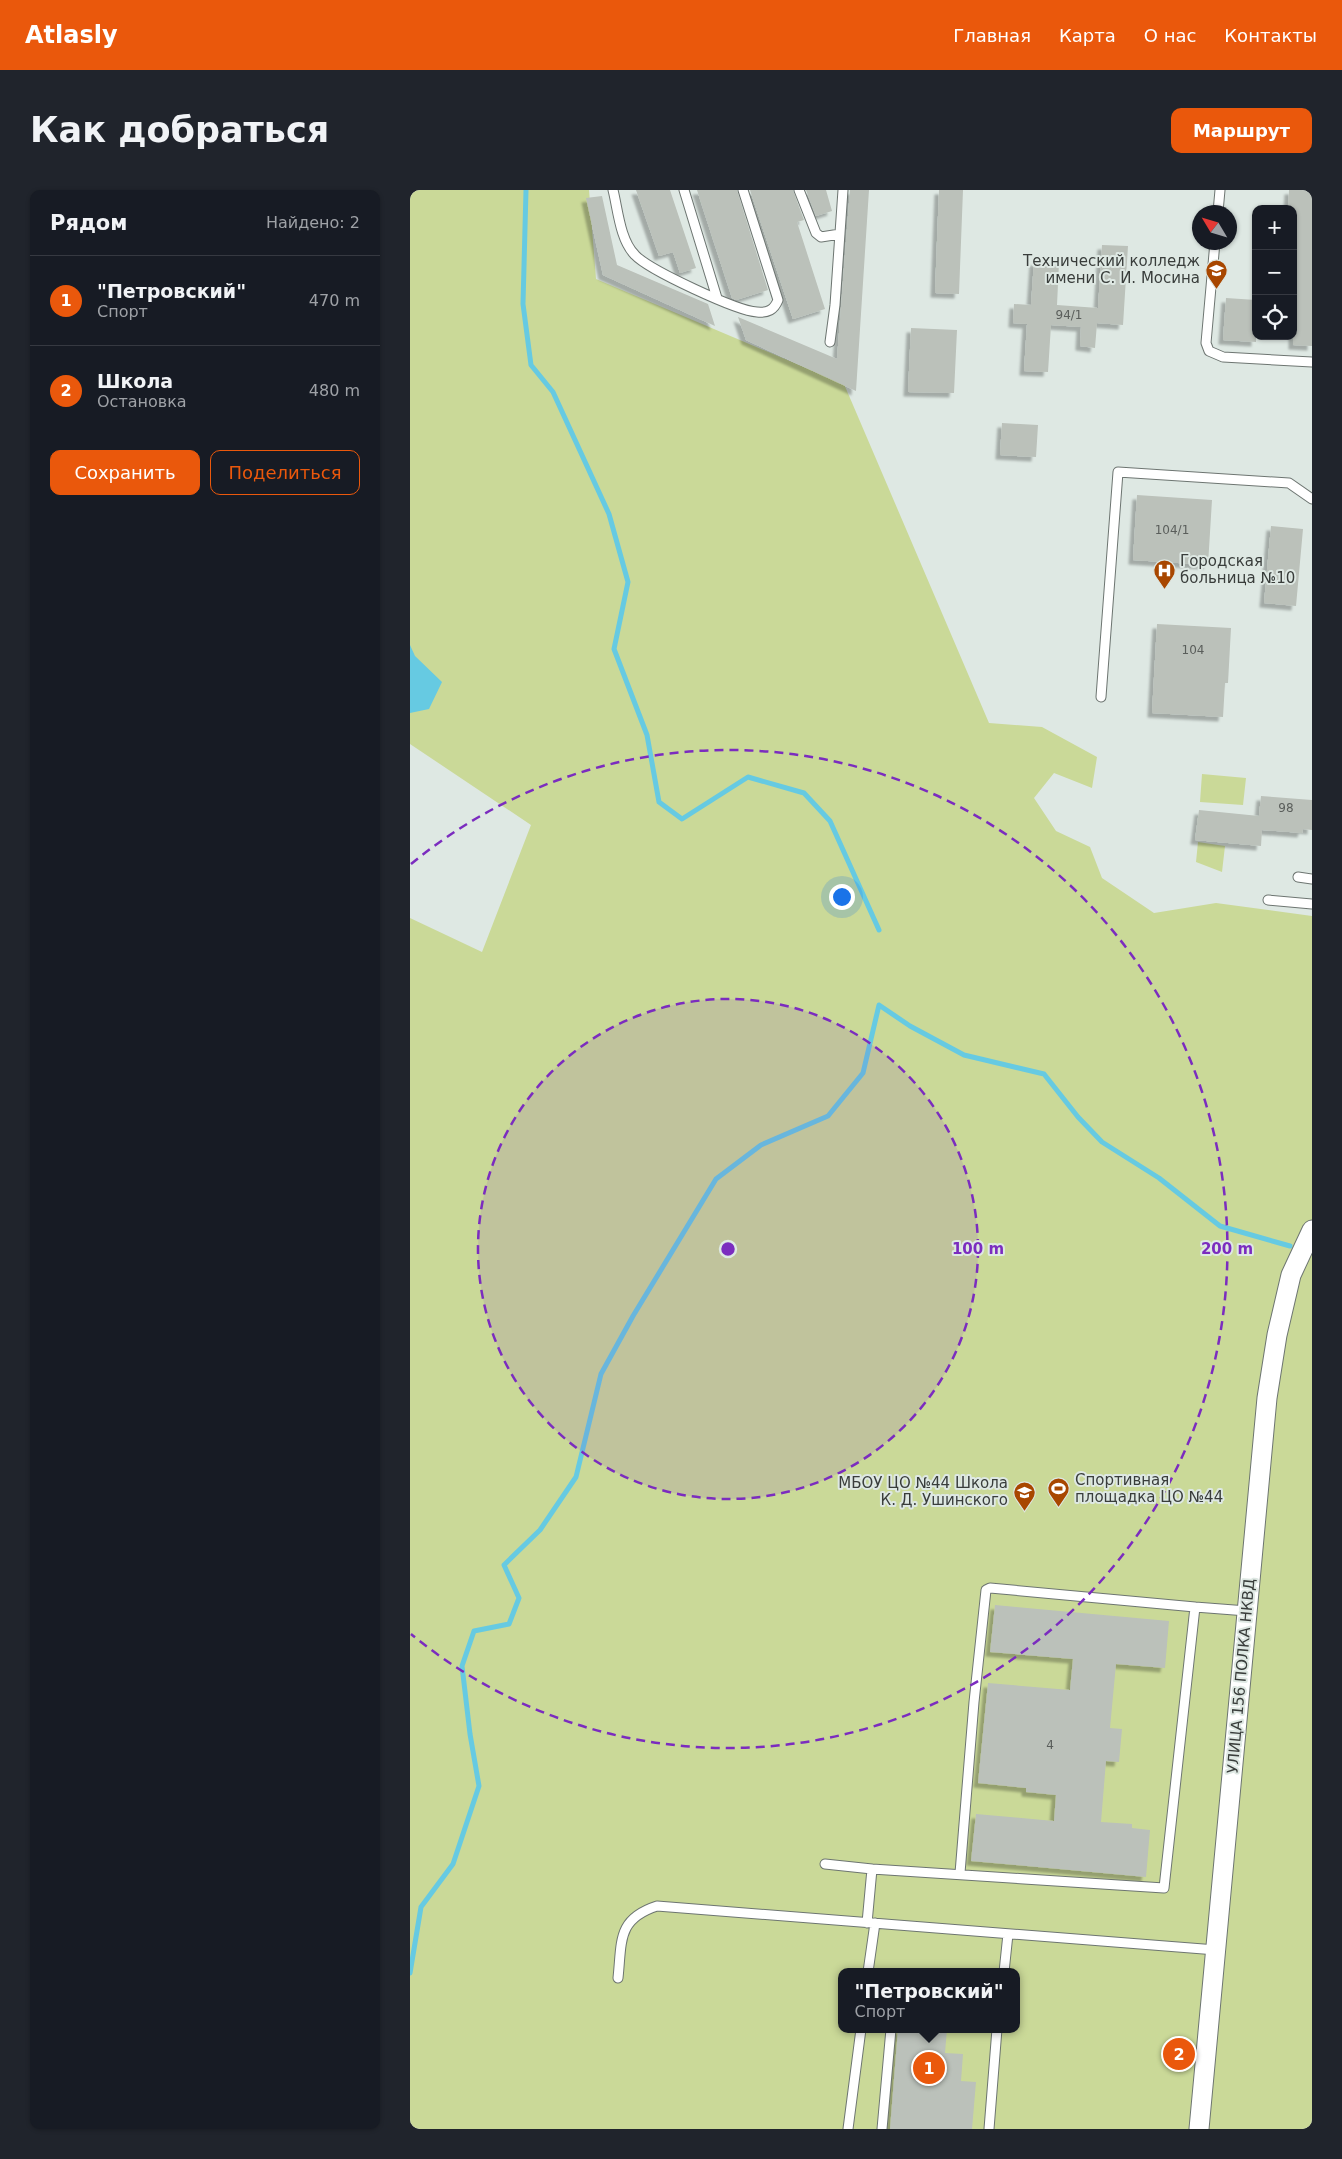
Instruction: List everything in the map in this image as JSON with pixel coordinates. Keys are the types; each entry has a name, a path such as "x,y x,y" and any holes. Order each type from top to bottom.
{"street":[{"name":"УЛИЦА 156 ПОЛКА НКВД","path":"1199,2129 1267,1398 1277,1335 1292,1275 1312,1230"}],"lane":[{"path":"613,190 627,243 636,257 690,288 757,312 770,311 776,306 778,300 743,190"},
{"path":"684,190 718,298"},
{"path":"799,190 816,233 821,237 840,234"},
{"path":"830,342 835,305 843,190"},
{"path":"1219,205 1220,190"},
{"path":"1214,250 1206,343 1209,351 1223,357 1312,362"},
{"path":"1100,697 1118,472 1290,483 1312,499"},
{"path":"1298,878 1312,879"},
{"path":"1268,900 1312,904"},
{"path":"960,1873 974,1702 986,1590 990,1588 1247,1611"},
{"path":"825,1864 872,1869 960,1873 1164,1888 1195,1606"},
{"path":"868,1968 872,1869"},
{"path":"618,1978 623,1934 629,1922 640,1911 657,1906 1216,1950"},
{"path":"1004,1968 1008,1934"},
{"path":"848,2129 860,2033"},
{"path":"882,2129 891,2033"},
{"path":"989,2129 997,2033"}],"green space":[{"path":"410,190 589,190 596,279 844,384 989,723 1042,727 1097,757 1092,788 1054,773 1034,798 1056,831 1090,847 1102,878 1154,913 1216,903 1312,916 1312,2129 410,2129 410,918 482,952 531,825 410,744"},
{"path":"1202,774 1246,778 1243,805 1200,802"},
{"path":"1198,842 1225,846 1222,872 1196,862"}],"water":[{"path":"410,645 415,656 442,682 429,709 410,713"}],"building":[{"path":"636,190 670,190 696,268 680,273 673,252 659,256"},
{"path":"697,190 737,190 768,290 736,300 732,298"},
{"path":"750,190 793,190 804,220 797,222 825,309 793,319"},
{"path":"806,190 826,190 832,211 816,216"},
{"path":"850,190 869,190 856,391 746,340 738,317 837,359"},
{"path":"939,190 963,190 959,294 935,293"},
{"path":"1289,190 1312,190 1312,346 1293,345 1293,340 1297,340 1297,205 1288,205"},
{"path":"602,196 617,265 708,304 715,326 603,275 586,198"},
{"path":"1102,245 1128,246 1123,325 1097,323 1095,348 1080,346 1081,327 1051,325 1048,372 1024,371 1027,324 1013,323 1014,304 1031,305 1034,261 1059,263 1057,305 1098,308"},
{"path":"1226,298 1252,300 1252,340 1256,340 1256,342 1223,340"},
{"path":"911,328 957,330 954,393 908,392"},
{"path":"1002,423 1038,425 1036,457 1000,455"},
{"path":"1137,495 1212,500 1208,565 1133,560"},
{"path":"1271,526 1303,529 1296,606 1264,603"},
{"path":"1157,624 1231,628 1228,683 1225,683 1223,717 1152,713"},
{"path":"1261,796 1312,800 1312,830 1303,829 1302,833 1262,830 1261,846 1195,840 1199,810 1259,816"},
{"path":"995,1605 1169,1621 1165,1668 1116,1664 1110,1728 1122,1729 1119,1762 1106,1761 1101,1822 1132,1824 1132,1828 1150,1830 1146,1877 971,1861 976,1814 1054,1821 1056,1795 1026,1792 1026,1788 978,1783 988,1683 1070,1690 1073,1659 990,1652"},
{"path":"898,2033 947,2033 945,2053 963,2054 961,2081 976,2082 972,2129 890,2129"}],"waterway":[{"path":"526,190 523,304 531,365 553,392 609,514 628,582 614,649 647,735 659,802 682,819 748,777 804,793 830,821 879,930"},
{"path":"410,1973 421,1907 453,1864 479,1786 470,1734 462,1666 474,1631 509,1624 519,1598 504,1565 540,1530 576,1477 601,1374 633,1316 716,1179 761,1145 828,1116 863,1073 879,1005 910,1026 964,1055 1044,1074 1078,1117 1102,1142 1159,1178 1220,1226 1290,1246"}],"place":[{"name":"Технический колледж имени С. И. Мосина","path":"1216,289"},
{"name":"Городская больница №10","path":"1164,589"},
{"name":"Спортивная площадка ЦО №44","path":"1059,1508"},
{"name":"МБОУ ЦО №44 Школа К. Д. Ушинского","path":"1024,1511"},
{"name":"Школа","path":"1179,2054"},
{"name":"\"Петровский\"","path":"929,2068"}]}
